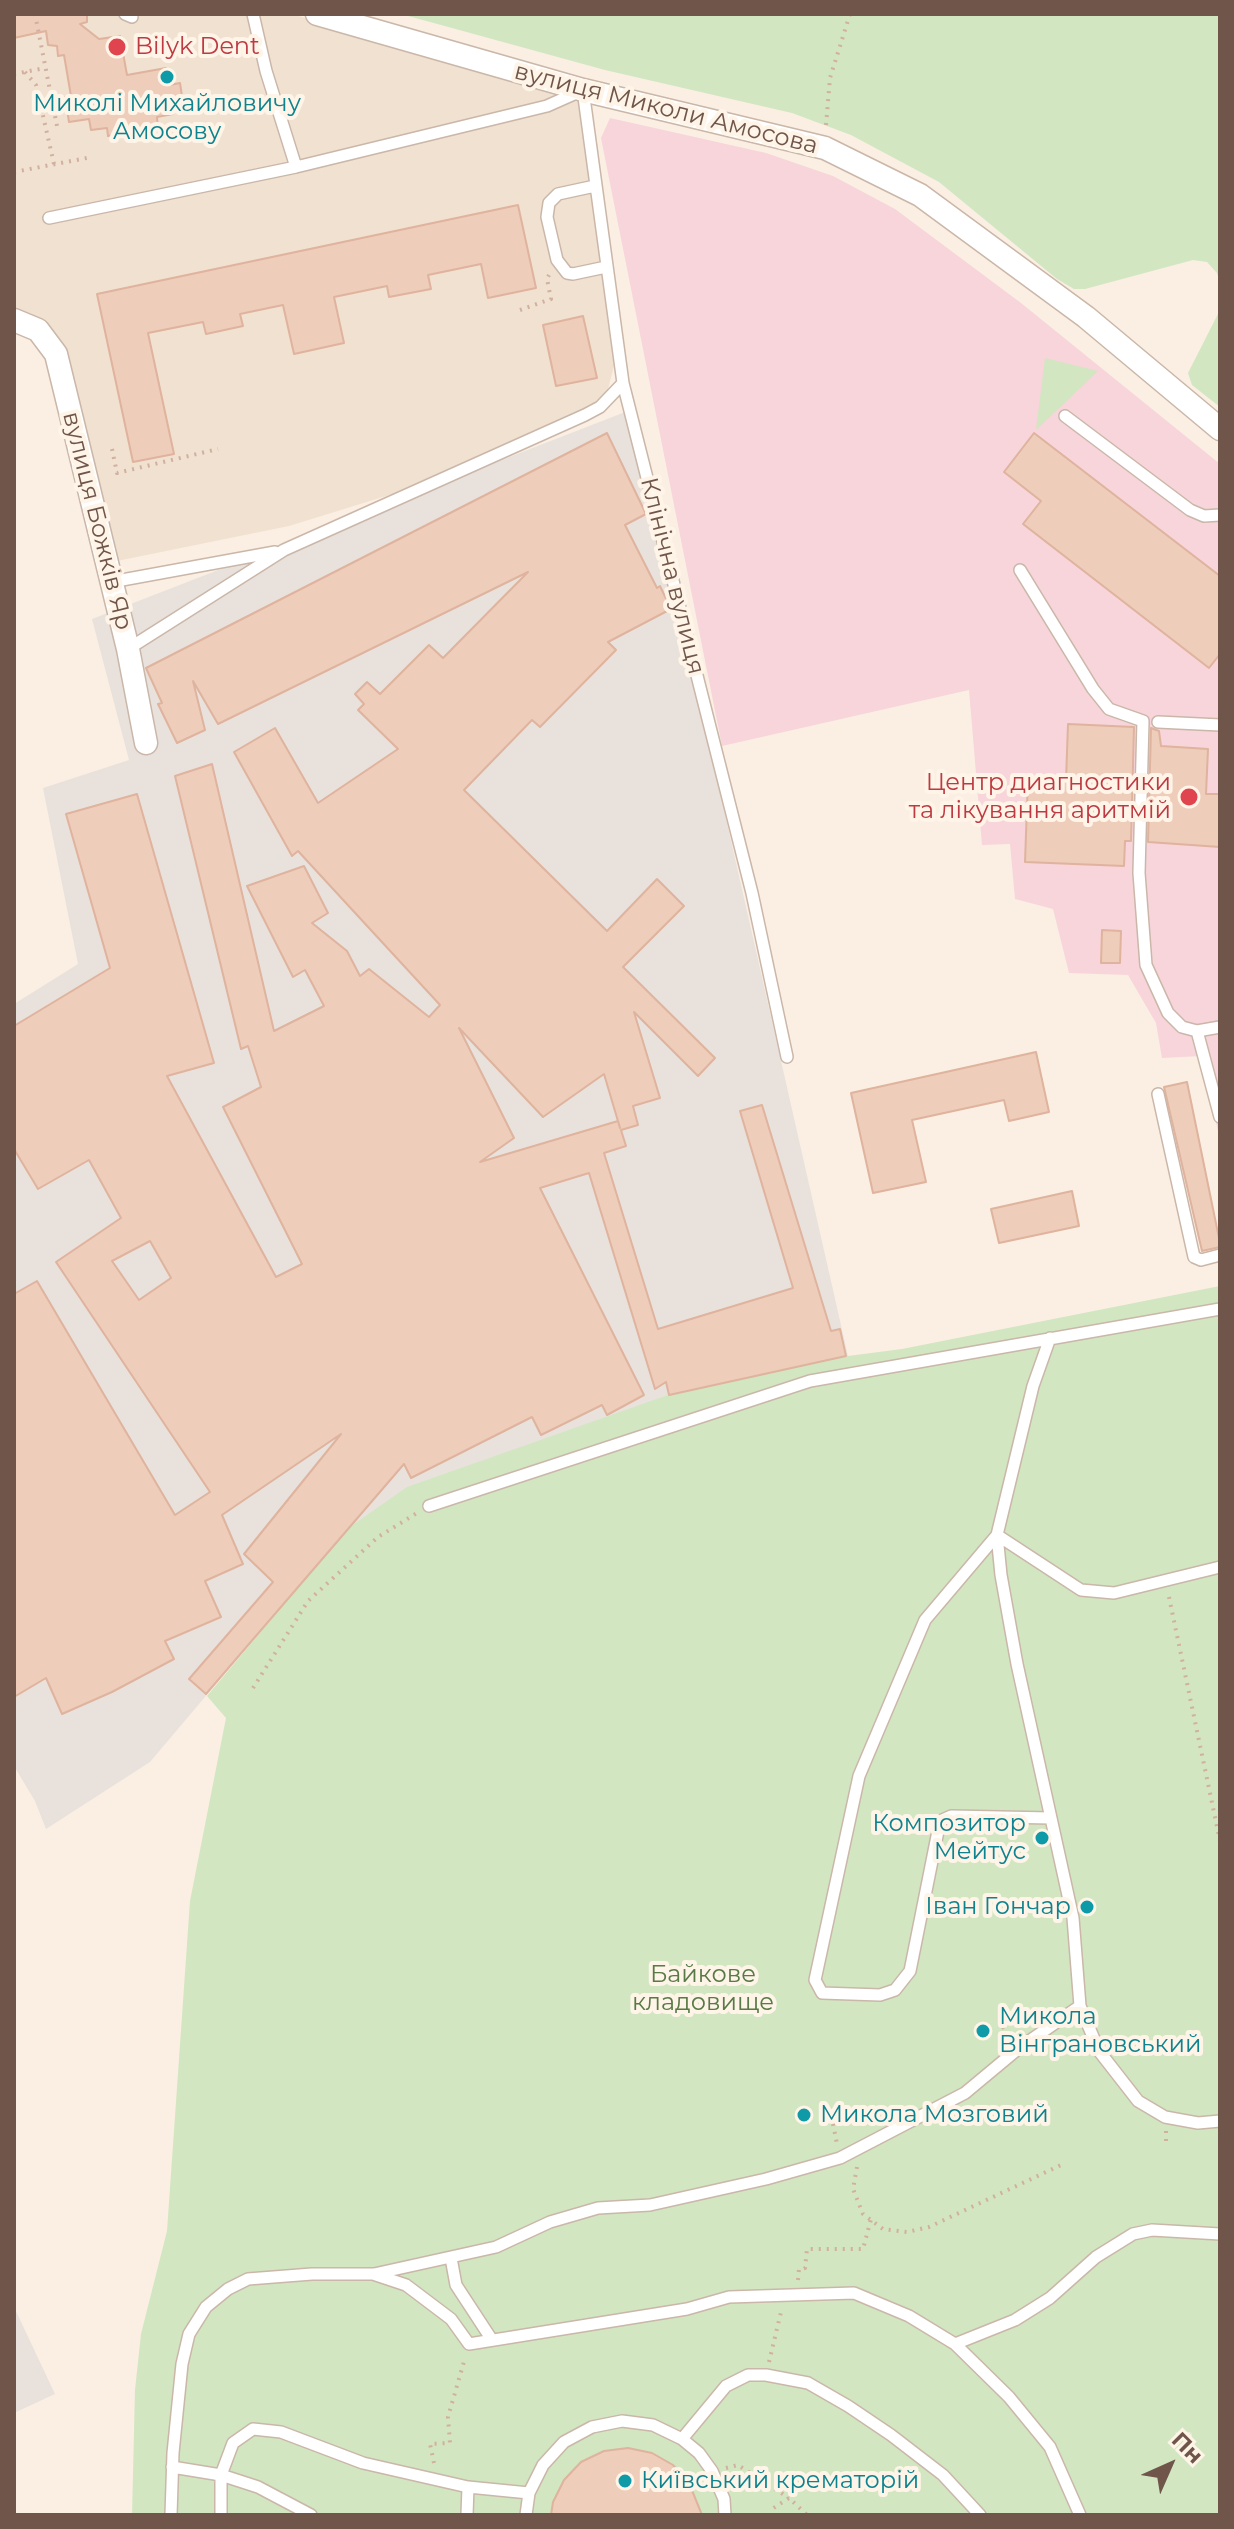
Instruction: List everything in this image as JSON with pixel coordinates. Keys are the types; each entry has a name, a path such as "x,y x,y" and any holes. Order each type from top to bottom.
{"street":[{"name":"вулиця Миколи Амосова","path":"317,14 583,90 825,148 920,195 1086,317 1220,429"},
{"name":"вулиця Божків Яр","path":"14,320 38,330 56,354 128,649 146,743"}],"lane":[{"path":"253,14 266,71 296,167"},
{"path":"49,218 296,167 547,106 583,90"},
{"name":"Клінічна вулиця","path":"583,90 623,383 752,893 787,1057"},
{"path":"595,186 558,194 549,203 547,217 557,260 567,273 606,267"},
{"path":"128,649 284,550 585,415 600,407 623,383"},
{"path":"1065,416 1190,510 1204,516 1220,515"},
{"path":"110,583 284,550"},
{"path":"1020,570 1109,709 1143,721 1139,873 1146,965 1168,1013 1182,1027 1197,1031 1220,1027"},
{"path":"1158,722 1220,725"},
{"path":"1197,1031 1220,1117"},
{"path":"1158,1094 1194,1257 1201,1260 1220,1255"},
{"path":"429,1506 810,1381 1220,1309"},
{"path":"1050,1338 1033,1386 997,1535 1009,1620 1073,1918 1080,2006 1099,2051 1138,2101 1165,2117 1198,2123 1220,2121"},
{"path":"997,1535 1081,1590 1114,1593 1220,1567"},
{"path":"997,1535 925,1620 859,1776 815,1980 822,1993 880,1995 895,1990 910,1971 940,1821 951,1816 1051,1818"},
{"path":"171,2515 172,2467 182,2364 189,2334 206,2307 228,2289 248,2279 312,2274 373,2274 451,2258 496,2247 550,2222 598,2208 650,2205 766,2179 840,2158 965,2093 1019,2048 1080,2006"},
{"path":"955,2344 1015,2320 1039,2306 1096,2257 1133,2234 1152,2230 1220,2234"},
{"path":"451,2258 456,2285 492,2340"},
{"path":"373,2274 406,2285 451,2319 469,2344 674,2311 729,2297 854,2293 909,2316 955,2344 1009,2397 1050,2447 1080,2515"},
{"path":"682,2439 726,2386 748,2375 808,2383 848,2406 943,2475 980,2515"},
{"path":"526,2515 529,2493 543,2465 564,2442 592,2427 622,2421 653,2425 682,2439 699,2453 712,2471 724,2499 725,2515"},
{"path":"221,2515 221,2475 233,2443 253,2429 281,2432 363,2463 468,2487 529,2493"},
{"path":"172,2467 221,2475 258,2487 311,2515"},
{"path":"467,2515 468,2487"}],"path":[{"path":"35,14 57,126"},
{"path":"825,148 830,78 850,14"},
{"path":"14,74 45,68"},
{"path":"25,72 36,85 54,164"},
{"path":"14,172 92,157"},
{"path":"520,310 551,299 547,279 557,260"},
{"path":"112,449 117,473 218,449"},
{"path":"253,1688 308,1601 378,1537 429,1506"},
{"path":"1166,1580 1220,1841"},
{"path":"878,2140 858,2162 853,2189 863,2214 883,2229 907,2232 929,2227 1061,2165"},
{"path":"798,2278 799,2269 805,2268 807,2249 863,2249 871,2219"},
{"path":"771,2353 776,2326"},
{"path":"435,2464 430,2444 450,2443 448,2417 462,2365"},
{"path":"712,2471 738,2465 789,2498 807,2515"},
{"path":"772,2515 772,2509 789,2498"}],"shaded area":[{"path":"14,14 292,14 579,102 615,362 606,397 577,414 412,488 289,526 112,562 58,341 45,321 14,310"},
{"path":"610,118 766,153 833,176 895,209 1021,303 1220,464 1220,1140 1201,1056 1162,1058 1156,1023 1128,975 1069,973 1053,909 1015,899 1010,844 982,845 969,690 722,746 601,138"},
{"path":"633,409 848,1356 668,1395 347,1529 150,1762 46,1829 35,1801 14,1766 14,1004 78,964 43,788 129,760 92,619"},
{"path":"14,2307 55,2394 14,2413"}],"green space":[{"path":"401,14 1220,14 1220,283 1217,273 1207,262 1193,260 1085,289 1074,289 1057,279 939,182 851,135 792,113 605,70"},
{"path":"1220,310 1220,407 1192,385 1188,373"},
{"path":"1045,358 1098,371 1036,430"},
{"name":"Байкове кладовище","path":"1220,1286 1220,2515 132,2515 135,2390 141,2334 167,2231 190,1901 226,1718 207,1696 347,1529 407,1487 668,1395 848,1356 902,1349"}],"building":[{"path":"14,14 87,14 87,22 80,24 99,39 120,36 127,75 166,68 169,85 180,83 183,103 172,105 173,114 157,117 158,128 108,136 107,128 91,130 89,119 69,122 65,97 71,96 64,55 58,56 57,46 48,45 46,31 14,38"},
{"path":"518,205 536,288 488,298 481,264 428,275 431,289 389,297 387,286 334,297 344,343 294,354 283,305 240,314 243,326 206,334 203,322 148,333 174,454 133,462 97,294"},
{"path":"583,316 597,378 556,386 543,325"},
{"path":"607,433 646,514 625,525 671,609 608,642 616,650 540,727 532,720 464,790 607,931 657,879 684,906 623,967 715,1058 698,1076 634,1012 660,1098 633,1106 638,1125 621,1130 626,1146 604,1153 658,1329 793,1288 740,1111 762,1105 831,1331 840,1329 846,1356 669,1395 666,1382 655,1389 589,1173 540,1188 644,1395 607,1415 602,1405 541,1435 532,1417 411,1478 404,1464 206,1694 189,1679 273,1582 244,1554 341,1434 222,1515 243,1564 205,1581 221,1617 165,1641 174,1659 62,1714 46,1678 14,1697 14,1294 37,1281 175,1515 210,1492 56,1262 121,1218 89,1160 38,1189 14,1149 14,1026 110,968 66,814 137,794 214,1063 167,1076 276,1277 302,1264 223,1107 261,1087 248,1046 241,1049 175,776 212,764 274,1031 324,1006 305,970 293,977 247,886 304,866 328,913 312,923 347,951 360,976 369,969 429,1017 440,1005 298,851 292,856 234,752 275,728 318,803 398,749 358,710 364,704 355,694 367,682 380,694 429,645 443,658 528,572 218,724 193,681 205,730 177,743 158,704 162,703 146,668","holes":["459,1028 543,1117 604,1074 618,1121 480,1162 514,1138","150,1241 171,1278 139,1300 112,1261"]},
{"path":"1034,433 1220,576 1220,654 1209,668 1023,524 1041,501 1004,472"},
{"path":"1068,724 1134,727 1131,841 1125,841 1124,866 1025,862 1028,778 1066,780"},
{"name":"Центр диагностики та лікування аритмій","path":"1151,728 1159,731 1161,746 1208,749 1206,794 1220,794 1220,847 1148,842"},
{"path":"1102,930 1121,931 1120,963 1101,963"},
{"path":"1036,1052 1049,1112 1009,1121 1004,1100 912,1120 926,1182 873,1193 851,1093"},
{"path":"1187,1082 1220,1243 1220,1247 1202,1251 1164,1087"},
{"path":"1072,1191 1079,1226 999,1243 991,1209"},
{"name":"Київський крематорій","path":"628,2448 652,2453 673,2465 689,2483 702,2515 551,2515 553,2502 564,2480 581,2462 604,2451"}],"place":[{"name":"Bilyk Dent","path":"117,47"},
{"name":"Миколі Михайловичу Амосову","path":"167,77"},
{"name":"Центр диагностики та лікування аритмій","path":"1189,797"},
{"name":"Композитор Мейтус","path":"1042,1838"},
{"name":"Іван Гончар","path":"1087,1907"},
{"name":"Микола Вінграновський","path":"983,2031"},
{"name":"Микола Мозговий","path":"804,2115"},
{"name":"Київський крематорій","path":"625,2481"}]}
